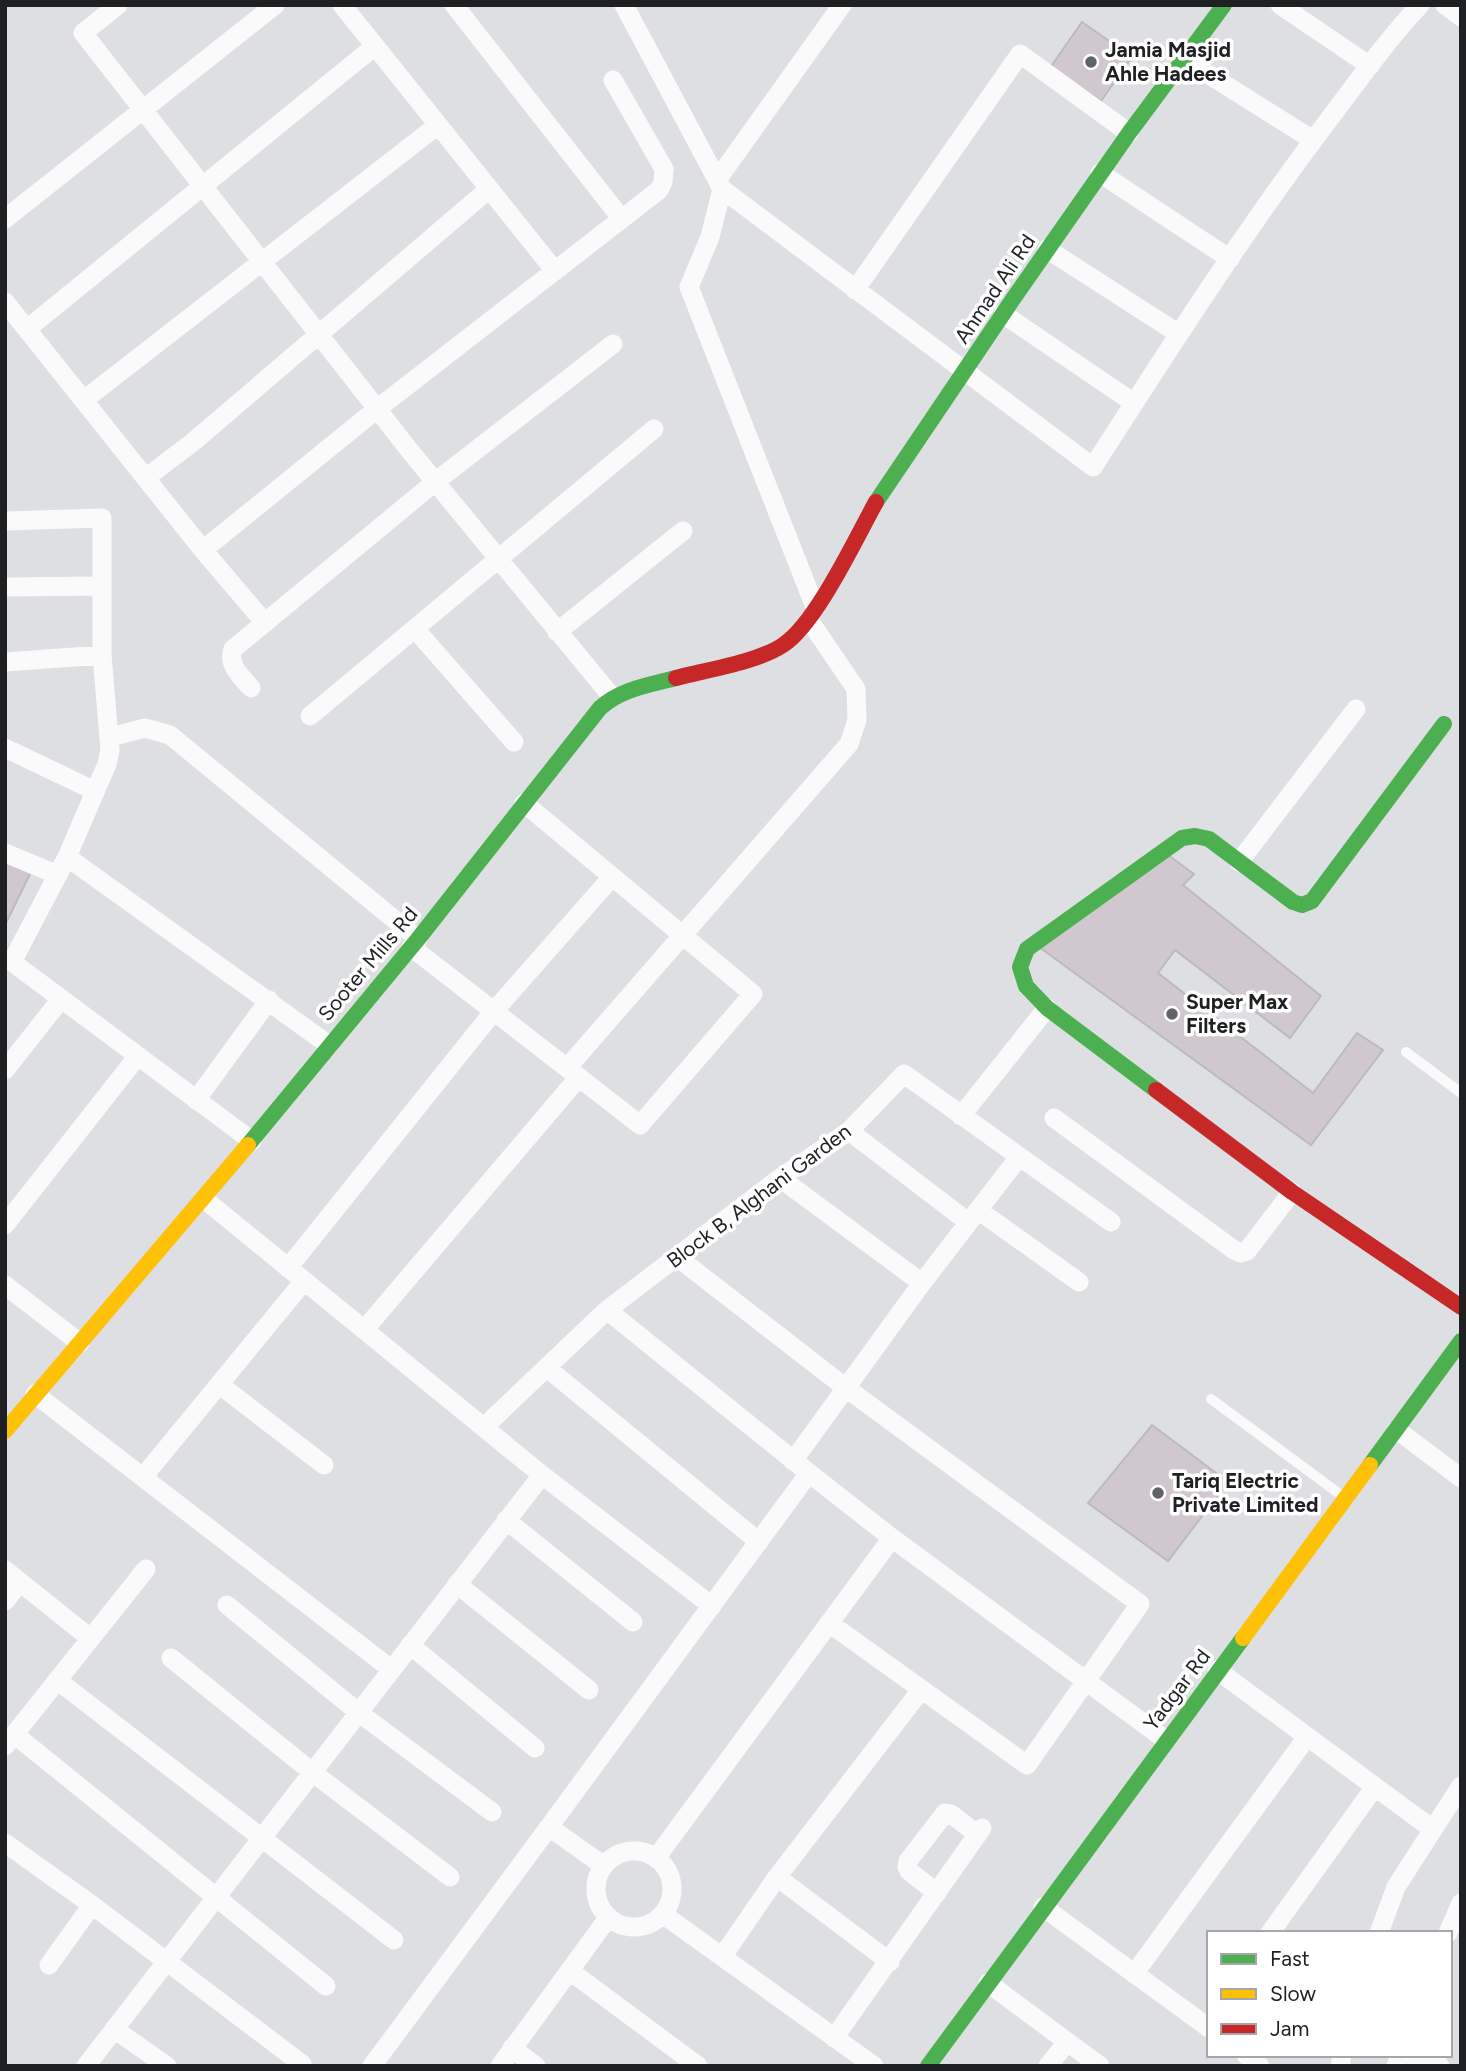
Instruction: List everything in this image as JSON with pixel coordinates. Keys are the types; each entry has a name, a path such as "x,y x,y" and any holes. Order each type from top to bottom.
{"street":[{"path":"118,5 83,33 377,410 612,697"},
{"path":"5,219 275,5"},
{"path":"454,5 621,219"},
{"path":"624,5 719,185 1093,467 1179,334 1313,140 1400,26 1420,5"},
{"path":"364,1330 683,936 849,744 857,720 856,689 812,614 689,287 710,237 719,185 842,5"},
{"name":"Ahmad Ali Rd","path":"812,614 879,498 1003,314 1100,173 1224,5"},
{"path":"1280,5 1370,66"},
{"path":"1445,5 1461,17"},
{"path":"346,6 555,271"},
{"path":"27,329 375,46"},
{"path":"855,290 1020,54 1129,133"},
{"path":"1184,59 1313,140"},
{"path":"203,550 659,190 664,169 613,80"},
{"path":"84,400 438,125"},
{"path":"1100,173 1230,259"},
{"path":"147,477 193,442 489,188"},
{"path":"1047,249 1179,334"},
{"path":"5,302 203,550 265,622"},
{"path":"1003,314 1134,403"},
{"path":"251,688 232,665 230,657 233,649 435,482 612,344"},
{"path":"310,716 654,429"},
{"path":"5,521 102,517 102,655 110,737 107,764 67,857 9,960 252,1141"},
{"path":"557,632 683,531"},
{"path":"5,587 102,586"},
{"name":"Sooter Mills Rd","path":"5,1431 204,1199 415,943 600,708 612,697 643,686 760,656 784,645 812,614"},
{"path":"415,629 514,742"},
{"path":"5,662 102,655"},
{"path":"1239,862 1356,709"},
{"path":"1444,724 1312,901 1302,905 1293,902 1209,839 1195,836 1182,838 1027,949 1020,967 1026,986 1047,1008 1292,1192 1461,1307"},
{"path":"110,737 145,728 170,735 494,1012 640,1125 754,995 524,803"},
{"path":"5,748 95,791"},
{"path":"5,853 58,875"},
{"path":"67,857 329,1045"},
{"path":"288,1268 494,1012 612,877"},
{"path":"5,1070 61,999"},
{"path":"196,1100 269,1000"},
{"path":"1047,1008 961,1116 1111,1222"},
{"path":"5,1225 137,1057"},
{"name":"Block B, Alghani Garden","path":"484,1427 607,1310 780,1178 849,1131 904,1074 961,1116"},
{"path":"1054,1118 1234,1251 1247,1251 1292,1192"},
{"path":"849,1131 973,1216 1079,1282"},
{"path":"372,2066 759,1542 846,1388 1018,1157"},
{"path":"780,1178 922,1283"},
{"path":"204,1199 541,1475 712,1606"},
{"path":"677,1257 846,1388 1140,1604 1027,1765 829,1623"},
{"path":"143,1477 304,1281"},
{"path":"5,1285 80,1343"},
{"path":"607,1310 892,1538 1166,1740"},
{"name":"Yadgar Rd","path":"928,2066 1461,1341"},
{"path":"547,1368 759,1542"},
{"path":"220,1385 324,1465"},
{"path":"35,1394 391,1669"},
{"path":"1397,1430 1461,1478"},
{"path":"86,2066 541,1475"},
{"path":"506,1520 633,1622"},
{"path":"656,1858 892,1538"},
{"path":"146,1569 10,1740 216,1897 326,1986"},
{"path":"5,1601 13,1576 90,1638"},
{"path":"457,1584 589,1690"},
{"path":"227,1605 358,1712 492,1812"},
{"path":"410,1645 535,1748"},
{"path":"171,1658 312,1772 450,1877"},
{"path":"1217,1670 1374,1788 1432,1828"},
{"path":"57,1680 394,1940"},
{"path":"722,1956 777,1877 921,1690"},
{"path":"1134,1974 1307,1737"},
{"path":"1380,1931 1396,1887 1461,1786"},
{"path":"1271,1931 1374,1788"},
{"path":"834,2038 890,1962 980,1831 945,1813 940,1816 908,1861 907,1867 937,1893"},
{"path":"549,1826 604,1866"},
{"path":"5,1843 92,1905 302,2064"},
{"path":"634,1851 656,1858 671,1878 671,1904 654,1923 631,1928 619,1925 608,1918 597,1898 598,1876 604,1866 622,1853 634,1851"},
{"path":"777,1877 890,1962"},
{"path":"1449,1931 1461,1903"},
{"path":"49,1965 92,1905"},
{"path":"1043,1907 1207,2024"},
{"path":"664,1914 874,2066"},
{"path":"500,2066 608,1918"},
{"path":"570,1971 698,2066"},
{"path":"988,1983 1100,2066"},
{"path":"114,2029 167,2066"},
{"path":"1048,2066 1067,2042"},
{"path":"512,2048 536,2066"},
{"path":"1417,2057 1440,2066"}],"lane":[{"path":"1406,1052 1461,1093"},
{"path":"1211,1399 1346,1498"}],"building":[{"name":"Jamia Masjid Ahle Hadees","path":"1082,22 1132,57 1101,101 1050,68"},
{"name":"Super Max Filters","path":"1168,855 1194,874 1183,885 1321,996 1290,1038 1175,950 1158,973 1313,1093 1357,1033 1383,1050 1311,1145 1039,947"},
{"path":"5,861 31,872 5,925"},
{"name":"Tariq Electric Private Limited","path":"1152,1425 1228,1482 1168,1561 1088,1503"}],"traffic: fast":[{"path":"876,502 1129,133 1224,5"},
{"path":"248,1145 418,939 600,708 626,692 676,678"},
{"path":"1156,1090 1047,1008 1026,986 1020,967 1027,949 1182,838 1195,836 1209,839 1293,902 1302,905 1312,901 1444,724"},
{"path":"1370,1465 1461,1341"},
{"path":"928,2066 1243,1638"}],"traffic: slow":[{"path":"5,1431 248,1145"},
{"path":"1243,1638 1370,1465"}],"traffic: jam":[{"path":"676,678 760,656 783,645 796,634 822,600 876,502"},
{"path":"1156,1090 1292,1192 1461,1307"}],"place":[{"name":"Jamia Masjid Ahle Hadees","path":"1091,62"},
{"name":"Super Max Filters","path":"1172,1014"},
{"name":"Tariq Electric Private Limited","path":"1158,1493"}]}
